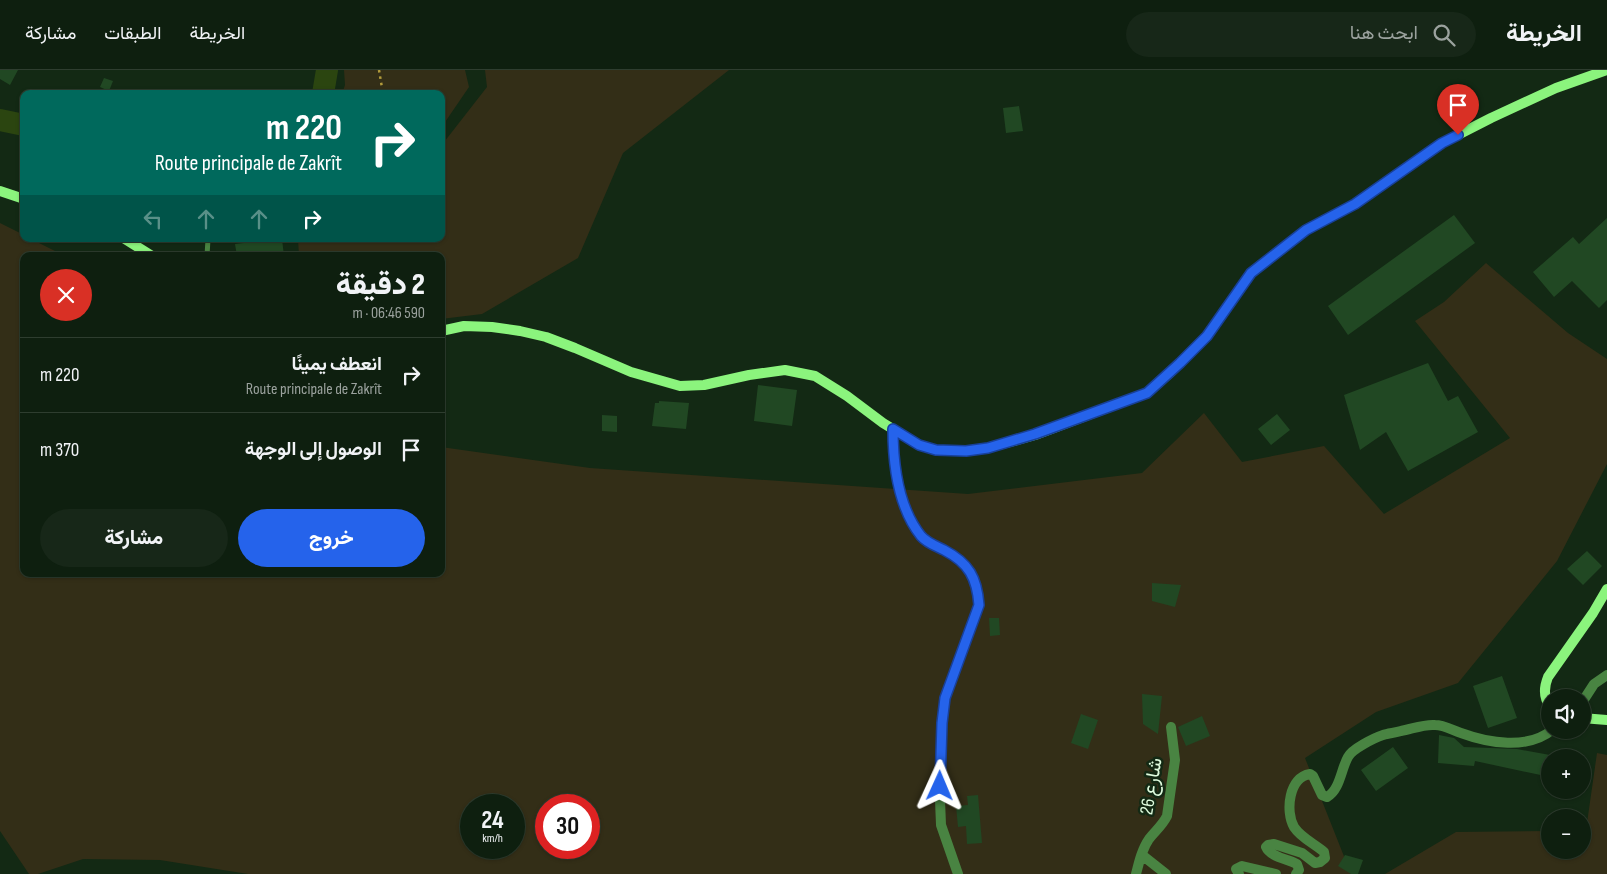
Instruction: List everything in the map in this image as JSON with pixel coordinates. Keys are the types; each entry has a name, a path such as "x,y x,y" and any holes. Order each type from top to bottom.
{"street":[{"path":"445,330 464,326 492,327 546,337 631,372 680,386 704,385 749,375 785,370 815,376 919,445 936,450 966,451 988,448 1035,434 1147,393 1184,360 1207,336 1251,273 1306,230 1355,204 1442,143 1556,88 1607,70"},
{"path":"0,191 20,198"},
{"path":"130,242 146,252"},
{"path":"893,429 895,463 903,501 913,523 929,542 964,563 972,575 978,596 979,605 945,698 942,723 941,825 958,874"},
{"path":"1545,689 1548,677 1593,613 1607,589"},
{"path":"1591,689 1594,684 1607,675"},
{"path":"1591,719 1607,720"},
{"path":"1296,874 1299,870 1297,864 1272,854 1266,847 1274,844 1302,852 1315,863 1325,858 1324,852 1294,828 1291,819 1290,806 1293,787 1298,779 1303,776 1310,774 1313,776 1322,794 1327,797 1334,790 1348,755 1383,734 1419,727 1436,725 1491,742 1533,741 1541,738"},
{"name":"شارع 26","path":"1136,874 1149,839 1161,827 1167,816 1175,760 1171,727"},
{"path":"1142,855 1166,874"},
{"path":"1239,874 1236,869 1242,866 1276,874"}],"path":[{"path":"379,70 382,90"}],"shaded area":[{"path":"344,70 465,70 469,87 445,122 445,90 343,90"},
{"path":"485,70 729,70 623,153 578,258 482,314 445,319 445,252 299,252 298,242 445,242 445,141 487,87"},
{"path":"0,223 20,233 20,242 37,242 57,252 20,252 20,577 445,577 445,448 590,468 968,494 1142,473 1204,413 1242,462 1324,446 1384,514 1510,438 1415,321 1444,302 1486,263 1568,333 1607,359 1607,464 1557,561 1458,683 1376,712 1305,758 1351,874 248,874 160,860 83,859 38,874 29,874 0,831"},
{"path":"1597,753 1607,755 1607,874 1385,874 1456,832 1541,831 1541,859 1591,859 1591,809 1589,809"}],"building":[{"path":"0,70 18,70 10,85 0,79"},
{"path":"104,78 113,81 109,90 100,87"},
{"path":"1019,106 1023,131 1006,133 1003,108"},
{"path":"1454,215 1475,243 1348,335 1328,306"},
{"path":"1607,218 1607,300 1599,308 1572,281 1554,297 1533,272 1573,237 1579,244"},
{"path":"282,242 284,252 236,252 235,244"},
{"path":"1428,363 1448,401 1458,396 1478,432 1408,471 1386,432 1360,450 1344,395"},
{"path":"758,385 797,390 792,426 754,421"},
{"path":"659,401 689,403 686,429 652,426 655,403 659,403"},
{"path":"1277,414 1290,430 1271,445 1258,429"},
{"path":"602,415 617,416 617,432 602,431"},
{"path":"1587,551 1602,566 1583,585 1567,569"},
{"path":"1152,583 1181,585 1175,607 1152,601"},
{"path":"989,618 999,618 1000,635 990,636"},
{"path":"1502,676 1517,718 1488,728 1473,686"},
{"path":"1142,694 1162,696 1158,734 1143,724"},
{"path":"1081,714 1098,720 1088,749 1071,743"},
{"path":"1202,716 1210,736 1186,746 1178,727"},
{"path":"1439,735 1454,738 1464,747 1517,749 1541,753 1541,775 1475,761 1474,766 1438,763"},
{"path":"1393,747 1408,768 1376,791 1361,770"},
{"path":"978,795 982,843 967,844 966,826 958,827 956,806 968,805 967,796"},
{"path":"1345,855 1363,860 1358,874 1351,874 1338,866"}],"waterway":[{"path":"324,90 327,70"},
{"path":"0,120 20,124"}],"route":[{"path":"940,786 942,723 945,698 979,605 978,596 972,575 964,563 929,542 913,523 903,501 895,463 893,429 919,445 936,450 966,451 988,448 1035,434 1147,393 1207,336 1251,273 1306,230 1355,204 1389,182 1442,143 1458,135"}]}
